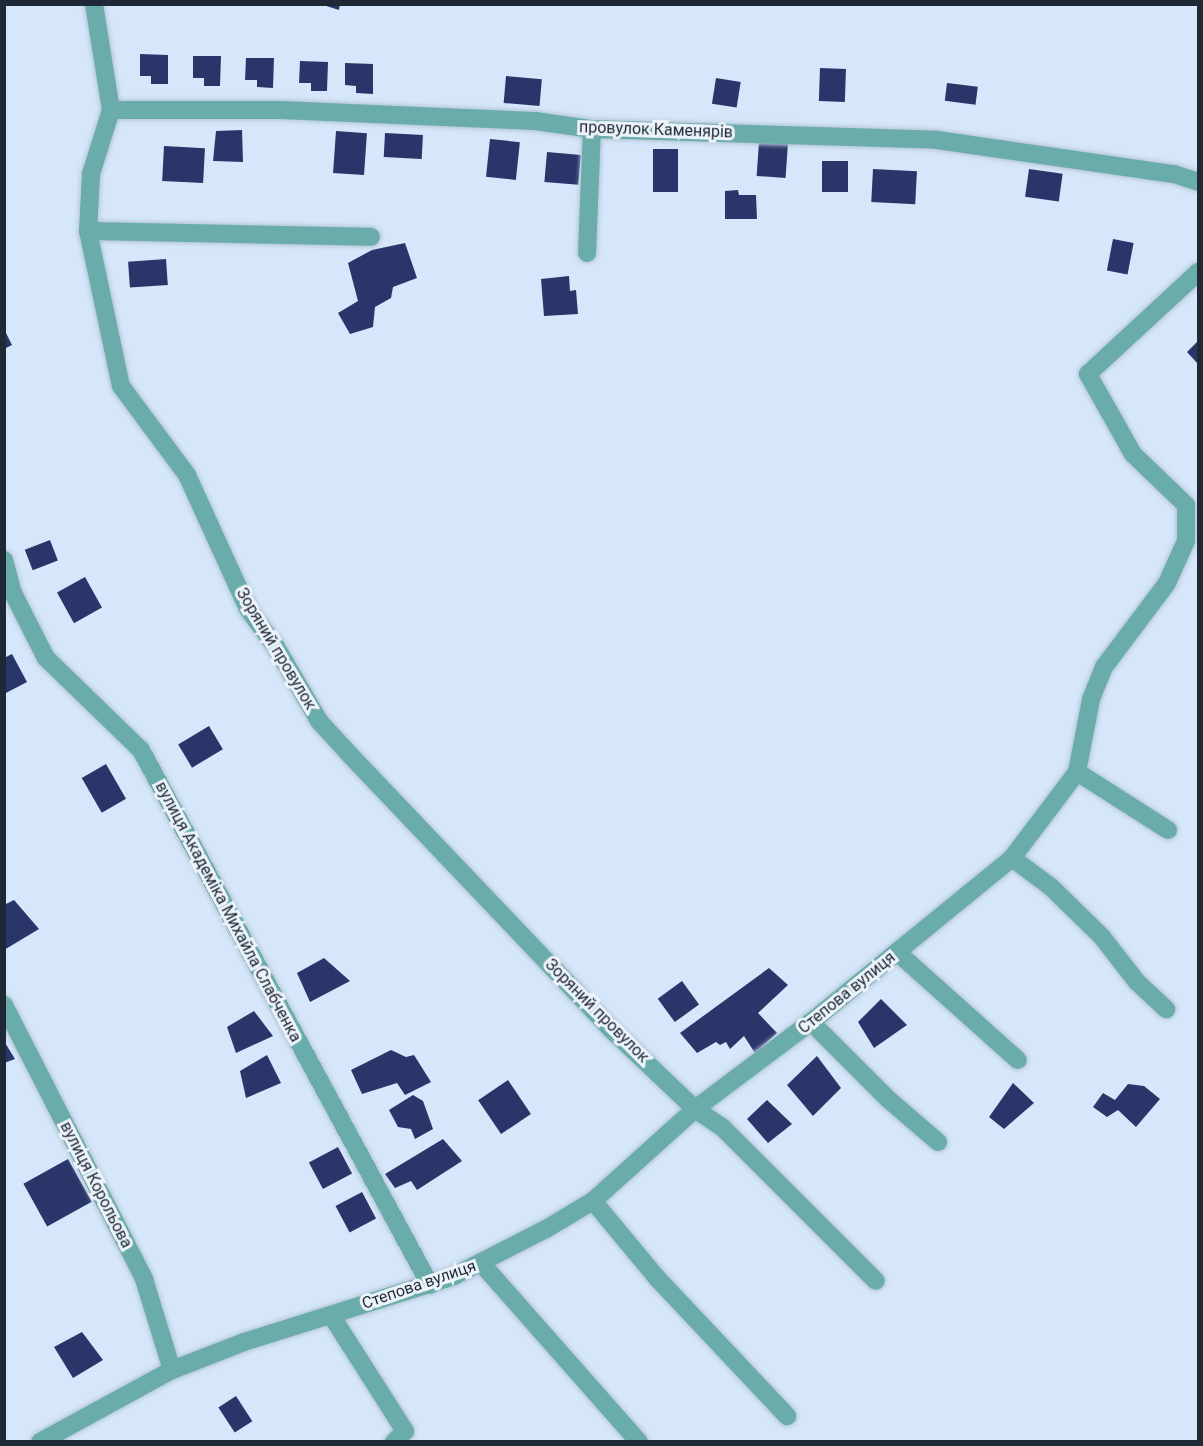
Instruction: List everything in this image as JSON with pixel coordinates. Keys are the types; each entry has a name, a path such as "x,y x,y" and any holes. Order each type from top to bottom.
{"street":[{"name":"Зоряний провулок","path":"94,4 111,110 91,174 88,231 121,386 187,475 248,609 276,646 319,721 615,1033 695,1108 723,1128 876,1281"},
{"name":"провулок Каменярів","path":"111,110 281,110 535,121 592,129 937,140 1174,174 1198,182"},
{"path":"587,253 592,129"},
{"path":"88,231 371,237"},
{"name":"Степова вулиця","path":"40,1442 172,1370 244,1342 430,1285 482,1264 593,1201 695,1108 811,1022 1012,858 1077,772 1091,699 1104,667 1180,561 1188,522 1186,505 1133,454 1088,374 1198,272"},
{"name":"вулиця Академіка Михайла Слабченка","path":"4,560 13,593 46,658 141,750 430,1285"},
{"path":"1077,772 1168,830"},
{"path":"1012,858 1051,887 1102,937 1137,982 1166,1009"},
{"path":"897,952 1018,1060"},
{"name":"вулиця Корольова","path":"4,1005 144,1279 172,1370"},
{"path":"811,1022 888,1100 938,1142"},
{"path":"593,1201 657,1278 788,1416"},
{"path":"482,1264 639,1442"},
{"path":"331,1315 405,1431 394,1442"}],"building":[{"path":"320,4 340,4 339,10"},
{"path":"140,54 168,55 168,84 151,84 151,76 140,76"},
{"path":"193,56 221,56 220,86 204,86 204,78 193,78"},
{"path":"246,58 274,58 273,88 257,87 257,80 245,80"},
{"path":"300,61 328,62 327,91 311,91 311,83 299,83"},
{"path":"345,63 373,64 373,94 356,93 356,86 345,85"},
{"path":"820,68 846,69 845,102 819,101"},
{"path":"506,76 542,79 540,106 504,103"},
{"path":"716,78 741,82 737,108 712,104"},
{"path":"947,83 978,87 976,105 945,101"},
{"path":"242,130 243,162 213,161 216,131"},
{"path":"336,131 367,133 364,175 333,173"},
{"path":"385,133 423,135 422,159 384,157"},
{"path":"490,139 520,142 516,180 486,177"},
{"path":"759,142 788,144 786,178 757,176"},
{"path":"164,146 205,148 203,183 162,181"},
{"path":"653,149 678,149 678,192 653,192"},
{"path":"547,152 581,155 578,185 544,182"},
{"path":"822,161 848,161 848,192 822,192"},
{"path":"873,169 917,171 915,204 871,202"},
{"path":"1029,169 1063,174 1059,201 1025,197"},
{"path":"738,190 739,195 756,195 757,219 725,219 725,191"},
{"path":"1113,239 1134,243 1128,274 1107,270"},
{"path":"405,243 417,278 393,287 391,298 375,307 373,327 350,334 338,313 358,301 348,263 372,250"},
{"path":"166,259 168,285 130,288 128,262"},
{"path":"569,276 570,291 576,290 578,314 544,316 541,279"},
{"path":"4,329 12,345 4,349"},
{"path":"1198,341 1198,364 1187,352"},
{"path":"50,540 58,561 33,570 25,550"},
{"path":"85,577 102,608 74,623 57,593"},
{"path":"12,654 27,682 4,694 4,658"},
{"path":"209,726 223,749 192,768 178,745"},
{"path":"106,764 126,799 102,813 82,778"},
{"path":"14,900 39,929 4,950 4,905"},
{"path":"324,958 350,981 310,1002 297,973"},
{"path":"769,968 788,985 758,1013 777,1033 755,1053 744,1036 730,1049 726,1042 720,1045 716,1042 697,1053 680,1033"},
{"path":"682,981 699,1004 675,1022 658,999"},
{"path":"881,999 907,1025 874,1048 858,1022"},
{"path":"254,1011 273,1036 236,1053 227,1027"},
{"path":"4,1041 15,1059 4,1063"},
{"path":"391,1050 406,1057 414,1055 431,1082 405,1095 397,1083 362,1094 351,1070"},
{"path":"267,1055 281,1083 246,1098 240,1071"},
{"path":"817,1056 841,1088 813,1116 787,1085"},
{"path":"508,1080 531,1114 501,1134 478,1100"},
{"path":"1013,1083 1034,1103 1004,1129 989,1117"},
{"path":"1128,1084 1144,1086 1160,1099 1136,1127 1118,1110 1107,1117 1093,1107 1103,1093 1115,1100"},
{"path":"413,1095 423,1101 433,1129 415,1139 411,1129 398,1127 389,1110"},
{"path":"767,1100 792,1124 768,1143 747,1119"},
{"path":"443,1139 462,1161 417,1190 411,1181 395,1188 385,1174"},
{"path":"338,1147 352,1173 323,1189 309,1162"},
{"path":"68,1159 92,1202 47,1227 23,1184"},
{"path":"362,1192 376,1218 350,1233 336,1206"},
{"path":"82,1332 103,1360 73,1378 54,1347"},
{"path":"236,1396 252,1421 235,1433 218,1407"}]}
